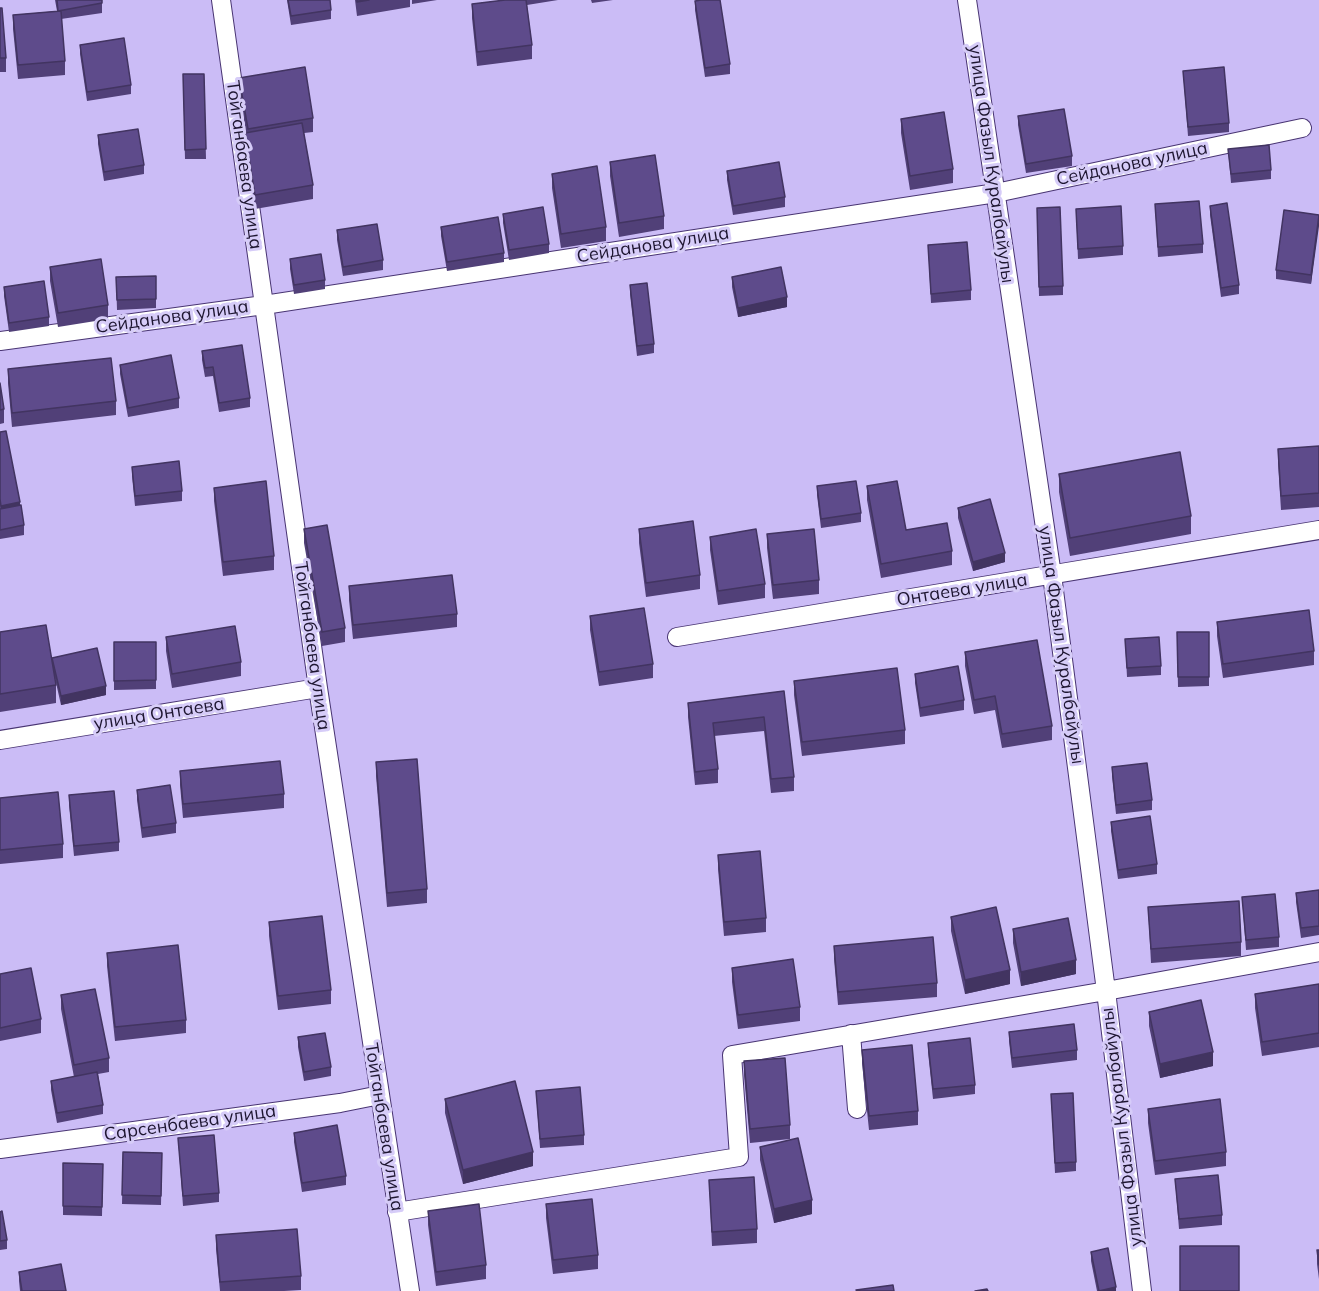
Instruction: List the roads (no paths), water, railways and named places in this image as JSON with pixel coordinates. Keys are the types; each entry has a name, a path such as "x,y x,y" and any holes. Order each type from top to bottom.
{"street":[{"name":"Тойганбаева улица","path":"221,0 318,688 410,1291"},
{"name":"улица Фазыл Куралбайулы","path":"967,0 1052,575 1142,1291"},
{"name":"Сейданова улица","path":"0,341 264,305 996,193 1302,128"},
{"name":"Онтаева улица","path":"677,637 1319,530"},
{"name":"улица Онтаева","path":"0,740 318,688"},
{"path":"398,1212 739,1156 732,1055 1319,952"},
{"path":"851,1034 857,1109"},
{"name":"Сарсенбаева улица","path":"0,1149 340,1103 380,1095"}]}
